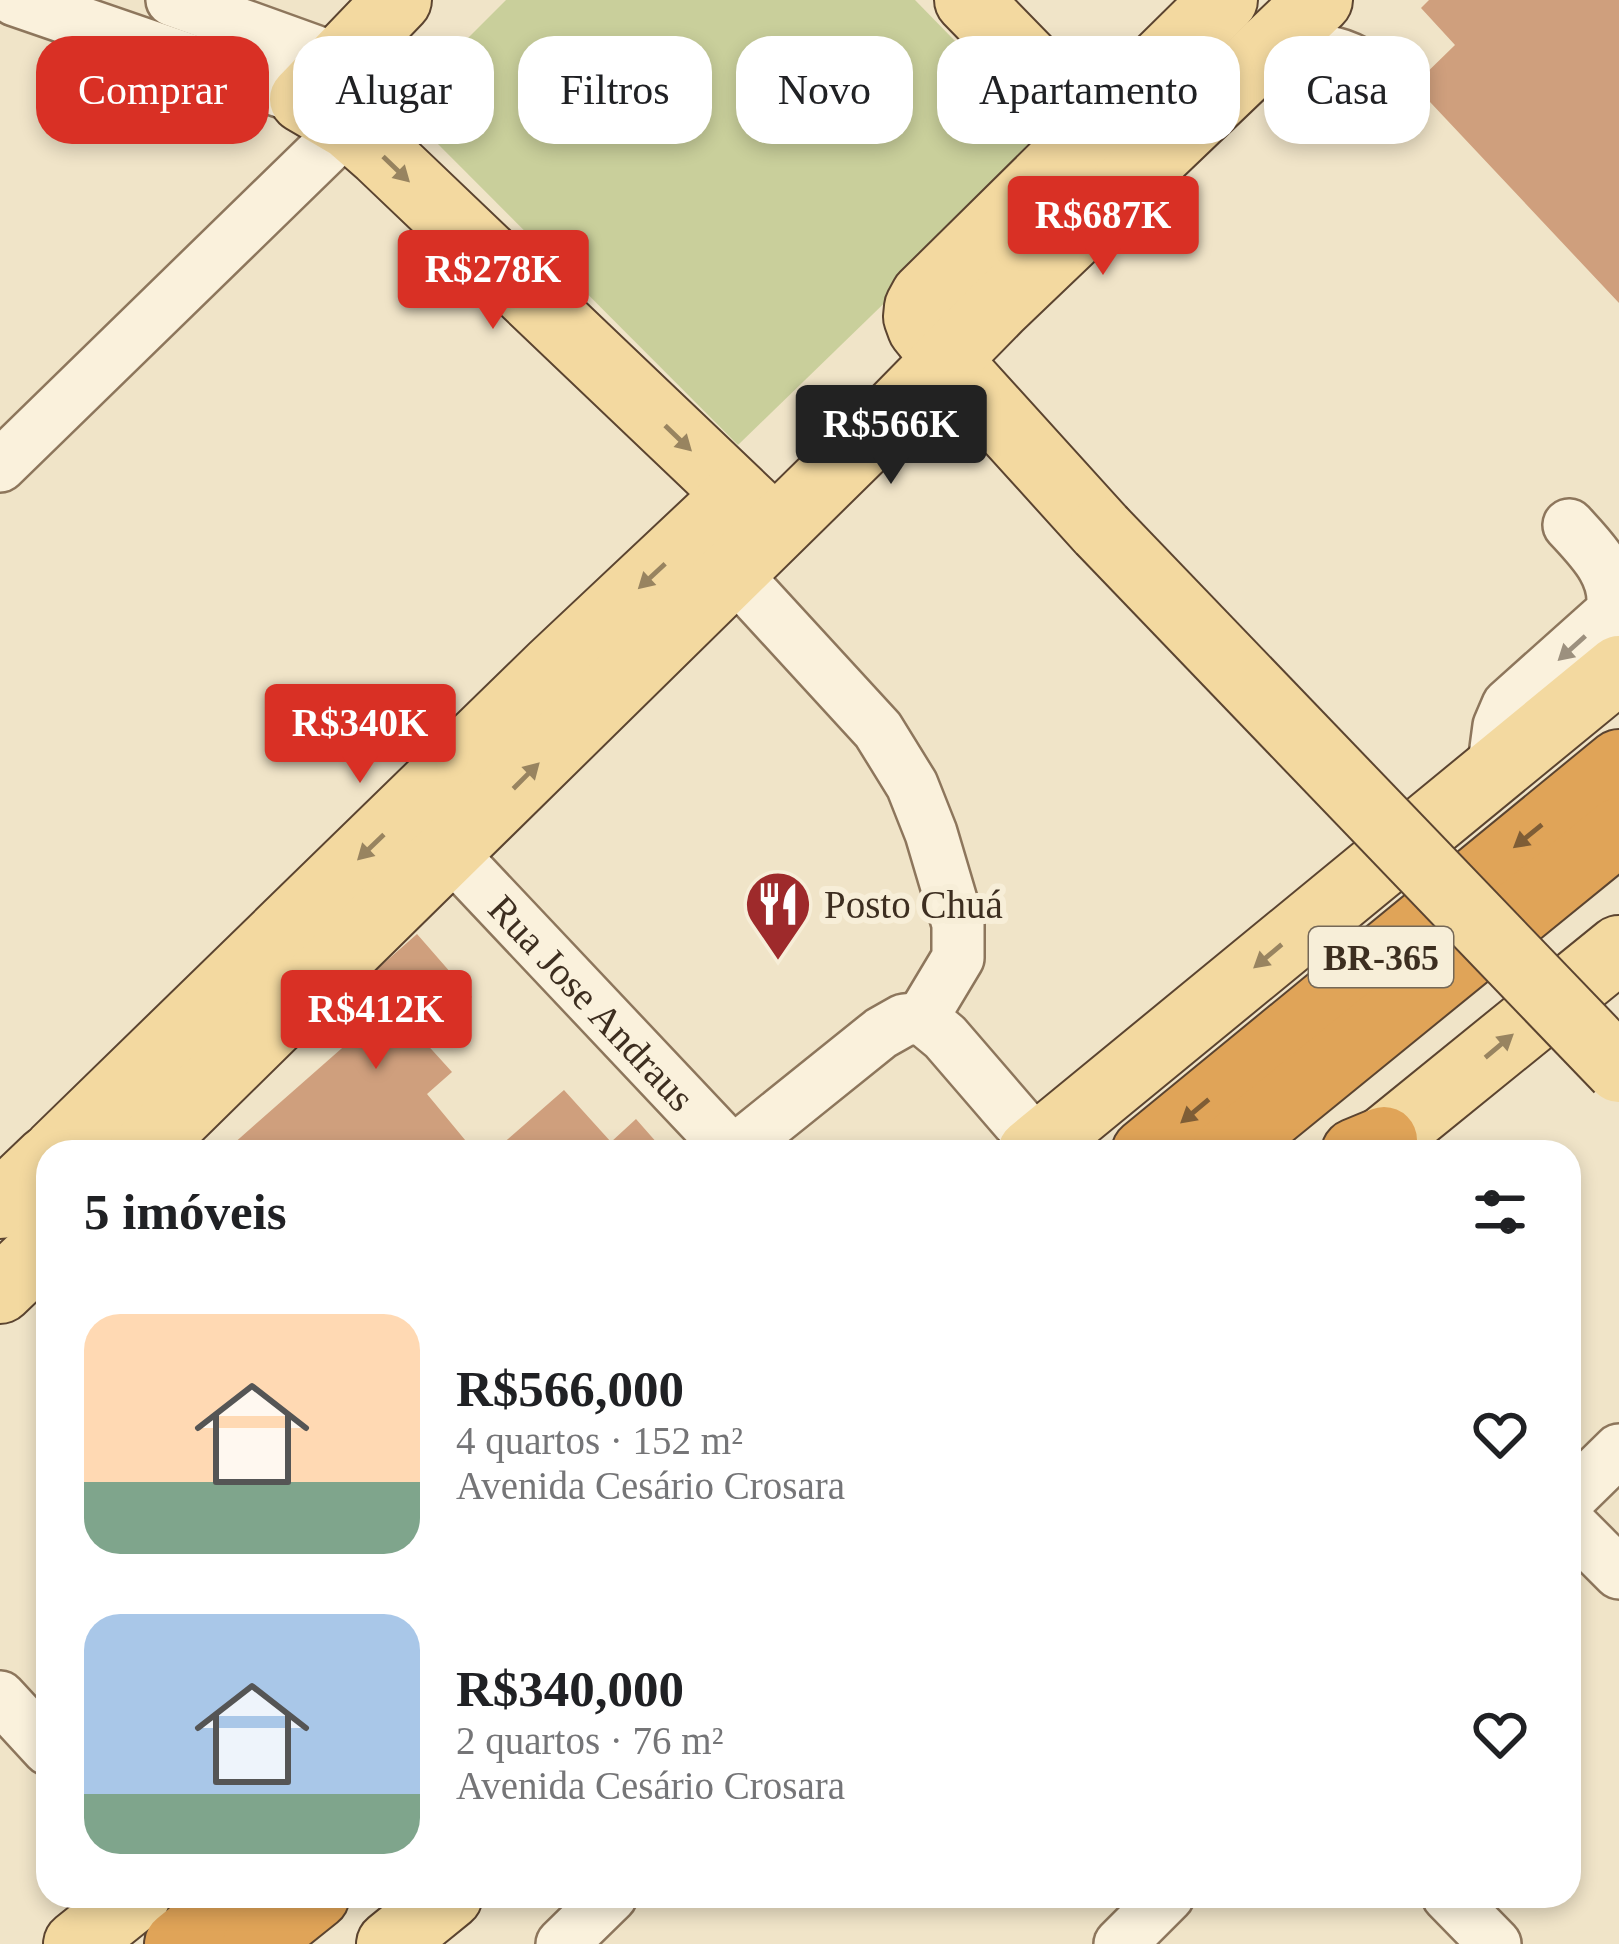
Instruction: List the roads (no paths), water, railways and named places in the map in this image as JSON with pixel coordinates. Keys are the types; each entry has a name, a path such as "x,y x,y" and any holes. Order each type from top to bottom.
{"highway":[{"name":"BR-365","path":"1160,1140 1619,763"},
{"name":"BR-365","path":"1240,1140 1619,831"},
{"path":"178,1944 222,1908"},
{"path":"256,1944 301,1908"}],"main road":[{"path":"378,36 398,0"},
{"path":"968,0 1003,36"},
{"path":"1187,36 1224,0"},
{"path":"154,1140 450,852 748,532 946,359 1318,0"},
{"path":"398,144 748,532"},
{"path":"1076,144 924,296 917,316 922,328 1101,530 1619,1069"},
{"path":"1108,144 1138,174"},
{"path":"68,1140 553,668 748,532"},
{"path":"1046,1140 1619,669"},
{"path":"1379,1140 1619,950"},
{"path":"17,1240 36,1190"},
{"path":"77,1944 122,1908"},
{"path":"390,1944 434,1908"}],"street":[{"path":"15,0 293,74"},
{"path":"172,0 293,61"},
{"path":"1245,71 1264,62"},
{"path":"0,466 297,144"},
{"path":"1493,771 1499,725 1508,705 1612,612 1618,597 1590,526"},
{"path":"748,532 912,785 931,833 958,924 958,958 922,1018"},
{"name":"Rua Jose Andraus","path":"450,852 722,1140"},
{"path":"748,1140 880,1033 904,1019 922,1018 945,1037 1028,1140"},
{"path":"1581,1487 1619,1450"},
{"path":"1581,1535 1619,1573"},
{"path":"0,1697 36,1736"},
{"path":"562,1944 599,1908"},
{"path":"1120,1944 1156,1908"},
{"path":"1460,1908 1495,1944"}],"place":[{"name":"Posto Chuá","path":"778,963"}]}
